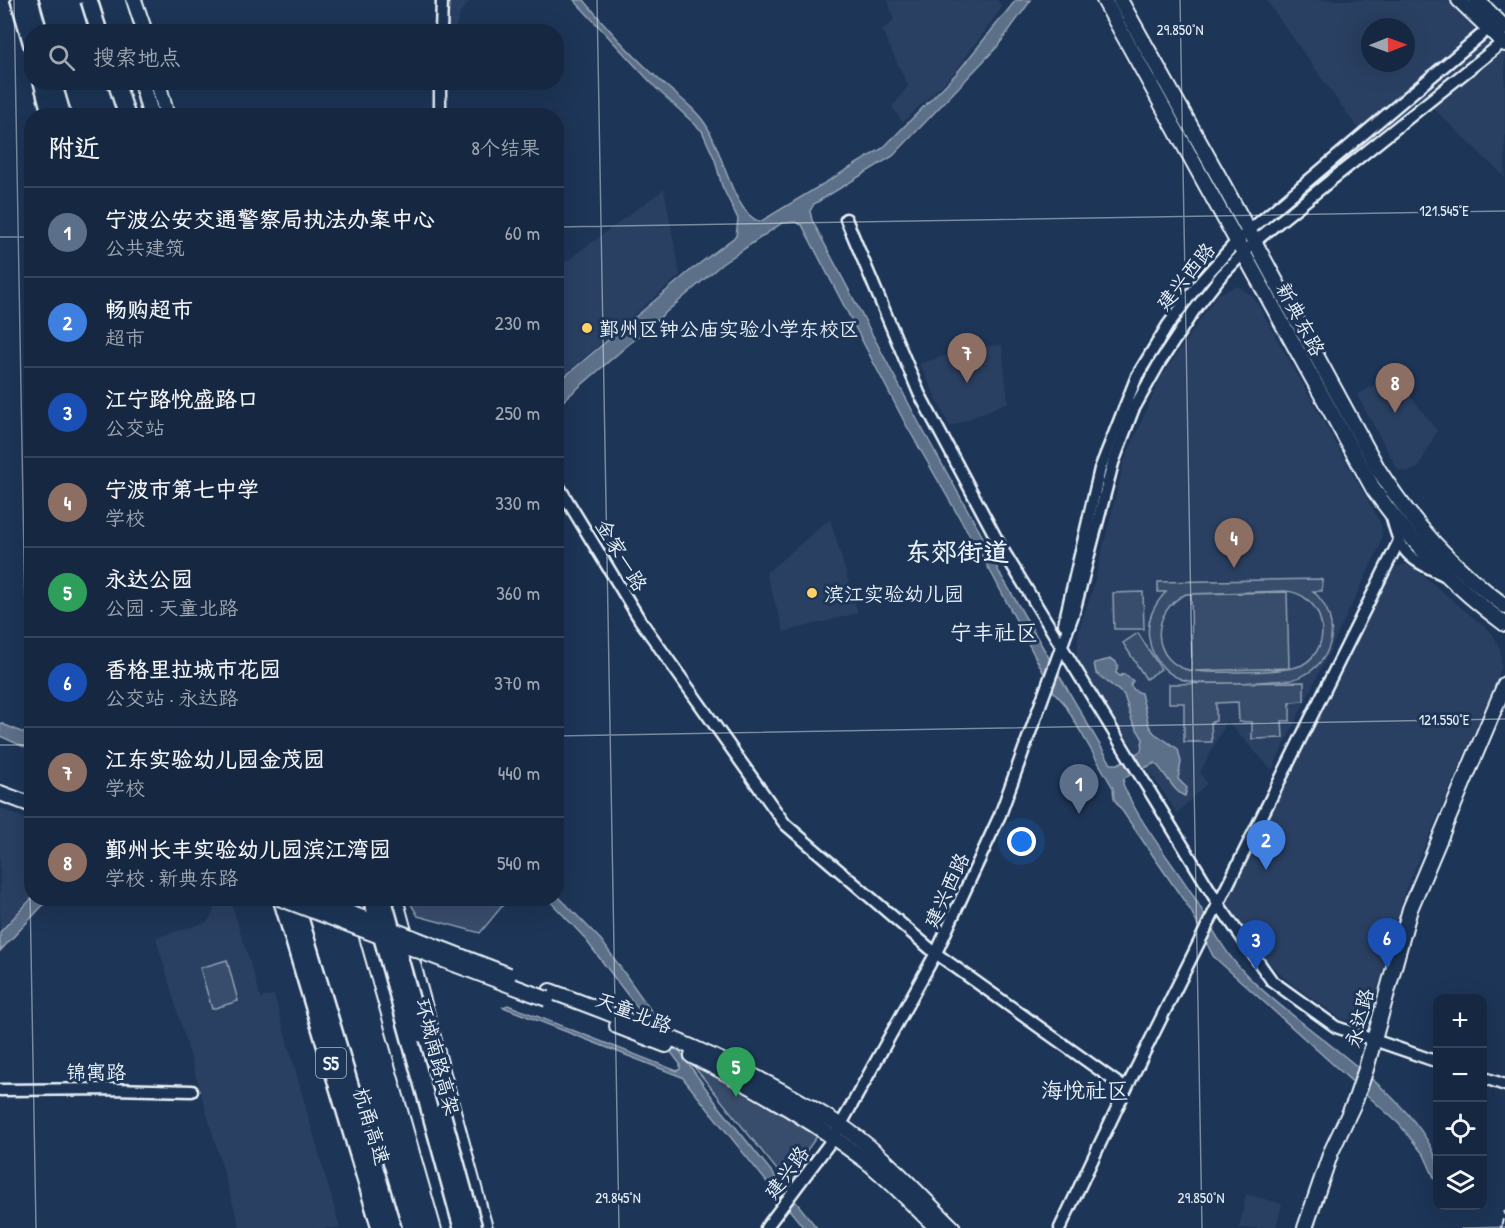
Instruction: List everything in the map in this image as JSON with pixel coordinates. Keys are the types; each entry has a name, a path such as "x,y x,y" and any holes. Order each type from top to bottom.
{"highway":[{"path":"19,0 26,24"},
{"path":"30,0 37,24"},
{"path":"90,0 97,24"},
{"path":"103,0 110,24"},
{"path":"117,0 124,24"},
{"path":"126,0 133,24"},
{"path":"44,90 49,108"},
{"path":"55,90 61,108"},
{"path":"117,90 124,108"},
{"path":"129,90 135,108"},
{"path":"144,90 149,108"},
{"path":"151,90 156,108"},
{"name":"杭甬高速","path":"282,906 380,1228"},
{"name":"杭甬高速","path":"296,906 393,1228"},
{"name":"环城南路高架","path":"373,906 462,1228"},
{"name":"环城南路高架","path":"385,906 474,1228"}],"main road":[{"path":"134,0 142,24"},
{"name":"新典东路","path":"1104,0 1374,490 1404,533 1446,576 1505,624"},
{"name":"新典东路","path":"1120,0 1252,237 1377,469 1404,509 1433,545 1505,606"},
{"path":"1460,0 1488,28 1504,38"},
{"path":"1477,0 1504,38"},
{"path":"115,90 119,108"},
{"path":"160,90 164,108"},
{"name":"永达路","path":"1379,1042 1391,970 1410,909 1505,684"},
{"name":"永达路","path":"1314,1228 1379,1042 1416,910 1505,703"},
{"path":"0,785 24,793"},
{"path":"0,793 24,802"},
{"name":"天童北路","path":"302,906 654,1034 675,1039 724,1062 880,1158 953,1228"},
{"name":"天童北路","path":"331,906 549,995"},
{"path":"359,906 450,1228"},
{"path":"397,906 484,1228"},
{"name":"天童北路","path":"654,1034 687,1054 837,1131 937,1228"},
{"name":"永达路","path":"1305,1228 1331,1152 1359,1102"}],"street":[{"path":"441,24 442,0"},
{"name":"建兴西路","path":"1252,237 1488,28"},
{"name":"建兴西路","path":"837,1131 936,954 1000,815 1060,649 1065,612 1100,469 1116,423 1137,376 1168,325 1201,280 1504,38"},
{"path":"440,90 440,108"},
{"path":"846,219 919,393 1001,547 1217,910 1272,981 1336,1027 1433,1061"},
{"name":"金家一路","path":"564,495 640,620 785,824 936,954 1126,1089"},
{"path":"1391,514 1398,543 1414,562 1446,576"},
{"path":"1060,1228 1126,1089 1398,543"},
{"path":"1487,1079 1505,1085"},
{"name":"锦寓路","path":"0,1090 192,1091"},
{"name":"建兴路","path":"766,1228 837,1131"}],"shaded area":[{"path":"447,0 470,0 461,12 457,24 446,24"},
{"path":"574,0 584,0 608,29 701,118 712,136 735,194 750,216 760,222 883,148 956,74 1016,0 1031,0 997,47 893,156 814,204 810,211 812,220 919,423 985,541 999,572 1111,764 1118,764 1141,751 1143,739 1132,721 1124,695 1096,673 1094,663 1111,659 1118,665 1116,673 1120,676 1124,674 1133,681 1130,685 1141,693 1149,726 1154,733 1178,749 1181,762 1178,779 1187,788 1185,796 1177,791 1155,763 1124,778 1123,784 1146,826 1191,892 1219,940 1240,968 1262,990 1378,1084 1404,1109 1424,1135 1433,1153 1433,1175 1424,1155 1399,1124 1213,956 1191,911 1114,799 1113,788 1064,703 1053,691 993,576 905,423 802,225 795,222 782,223 722,264 564,400 564,377 691,270 736,236 738,219 722,186 715,160 702,131 656,88"},
{"path":"888,0 997,0 1002,7 955,72 903,122 892,107 908,86 882,30 894,21"},
{"path":"1266,0 1450,0 1505,53 1505,177 1412,88 1361,133"},
{"name":"鄞州区钟公庙实验小学东校区","path":"664,189 680,275 564,375 564,263"},
{"path":"1237,286 1253,296 1381,524 1382,535 1379,548 1272,770 1227,721 1200,773 1207,783 1177,813 1076,661 1079,630 1093,588 1124,462 1160,379 1217,295"},
{"path":"1002,345 1008,402 950,427 920,364 971,347"},
{"path":"1394,374 1437,431 1418,468 1408,472 1398,470 1357,395"},
{"name":"滨江实验幼儿园","path":"830,519 858,613 784,632 766,573"},
{"path":"1404,564 1413,567 1493,634 1501,652 1501,669 1404,894 1369,1020 1358,1022 1342,1019 1292,984 1260,955 1226,903 1390,570"},
{"path":"1322,579 1322,591 1313,591 1323,603 1329,616 1330,643 1317,666 1306,674 1291,680 1219,684 1181,679 1169,673 1159,663 1150,645 1148,632 1150,619 1155,607 1166,592 1158,592 1158,582","holes":["1285,591 1298,594 1309,601 1316,611 1321,622 1322,634 1313,657 1302,665 1294,668 1266,671 1195,671 1289,668 1287,592 1191,594 1192,671 1178,666 1168,658 1162,648 1159,636 1165,612 1186,594"]},
{"path":"1143,592 1144,629 1114,629 1113,593"},
{"path":"1138,633 1161,669 1146,679 1123,643"},
{"path":"1304,682 1304,701 1290,702 1290,721 1282,721 1283,738 1252,739 1252,722 1239,722 1238,702 1216,703 1216,721 1211,722 1212,742 1184,742 1184,703 1169,703 1169,684"},
{"path":"0,723 24,733 24,747 0,736"},
{"path":"0,808 24,818 24,904 0,930"},
{"path":"564,902 601,940 717,1104 817,1228 804,1228 682,1077 503,1007 508,1005 677,1071 680,1069 680,1064 582,935 555,906 564,906"},
{"path":"24,906 42,906 0,951 0,932"},
{"path":"214,906 232,906 261,998 274,995 340,1228 240,1228 156,938 207,922 213,913"},
{"path":"412,906 502,906 480,933 418,916"},
{"path":"227,960 238,1001 212,1009 200,968"},
{"path":"688,1059 818,1135 785,1180"},
{"path":"1246,1194 1282,1204 1276,1228 1239,1228"}],"railway":[{"path":"1501,1228 1505,1210"}],"place":[{"name":"鄞州区钟公庙实验小学东校区","path":"587,328"},
{"name":"江东实验幼儿园金茂园","path":"967,383"},
{"name":"鄞州长丰实验幼儿园滨江湾园","path":"1395,413"},
{"name":"宁波市第七中学","path":"1234,568"},
{"name":"滨江实验幼儿园","path":"812,593"},
{"name":"宁波公安交通警察局执法办案中心","path":"1079,814"},
{"name":"畅购超市","path":"1266,870"},
{"name":"香格里拉城市花园","path":"1387,968"},
{"name":"江宁路悦盛路口","path":"1256,970"},
{"name":"永达公园","path":"736,1097"}],"district":[{"name":"东郊街道","path":"957,551"},
{"name":"宁丰社区","path":"994,632"},
{"name":"海悦社区","path":"1085,1090"}]}
